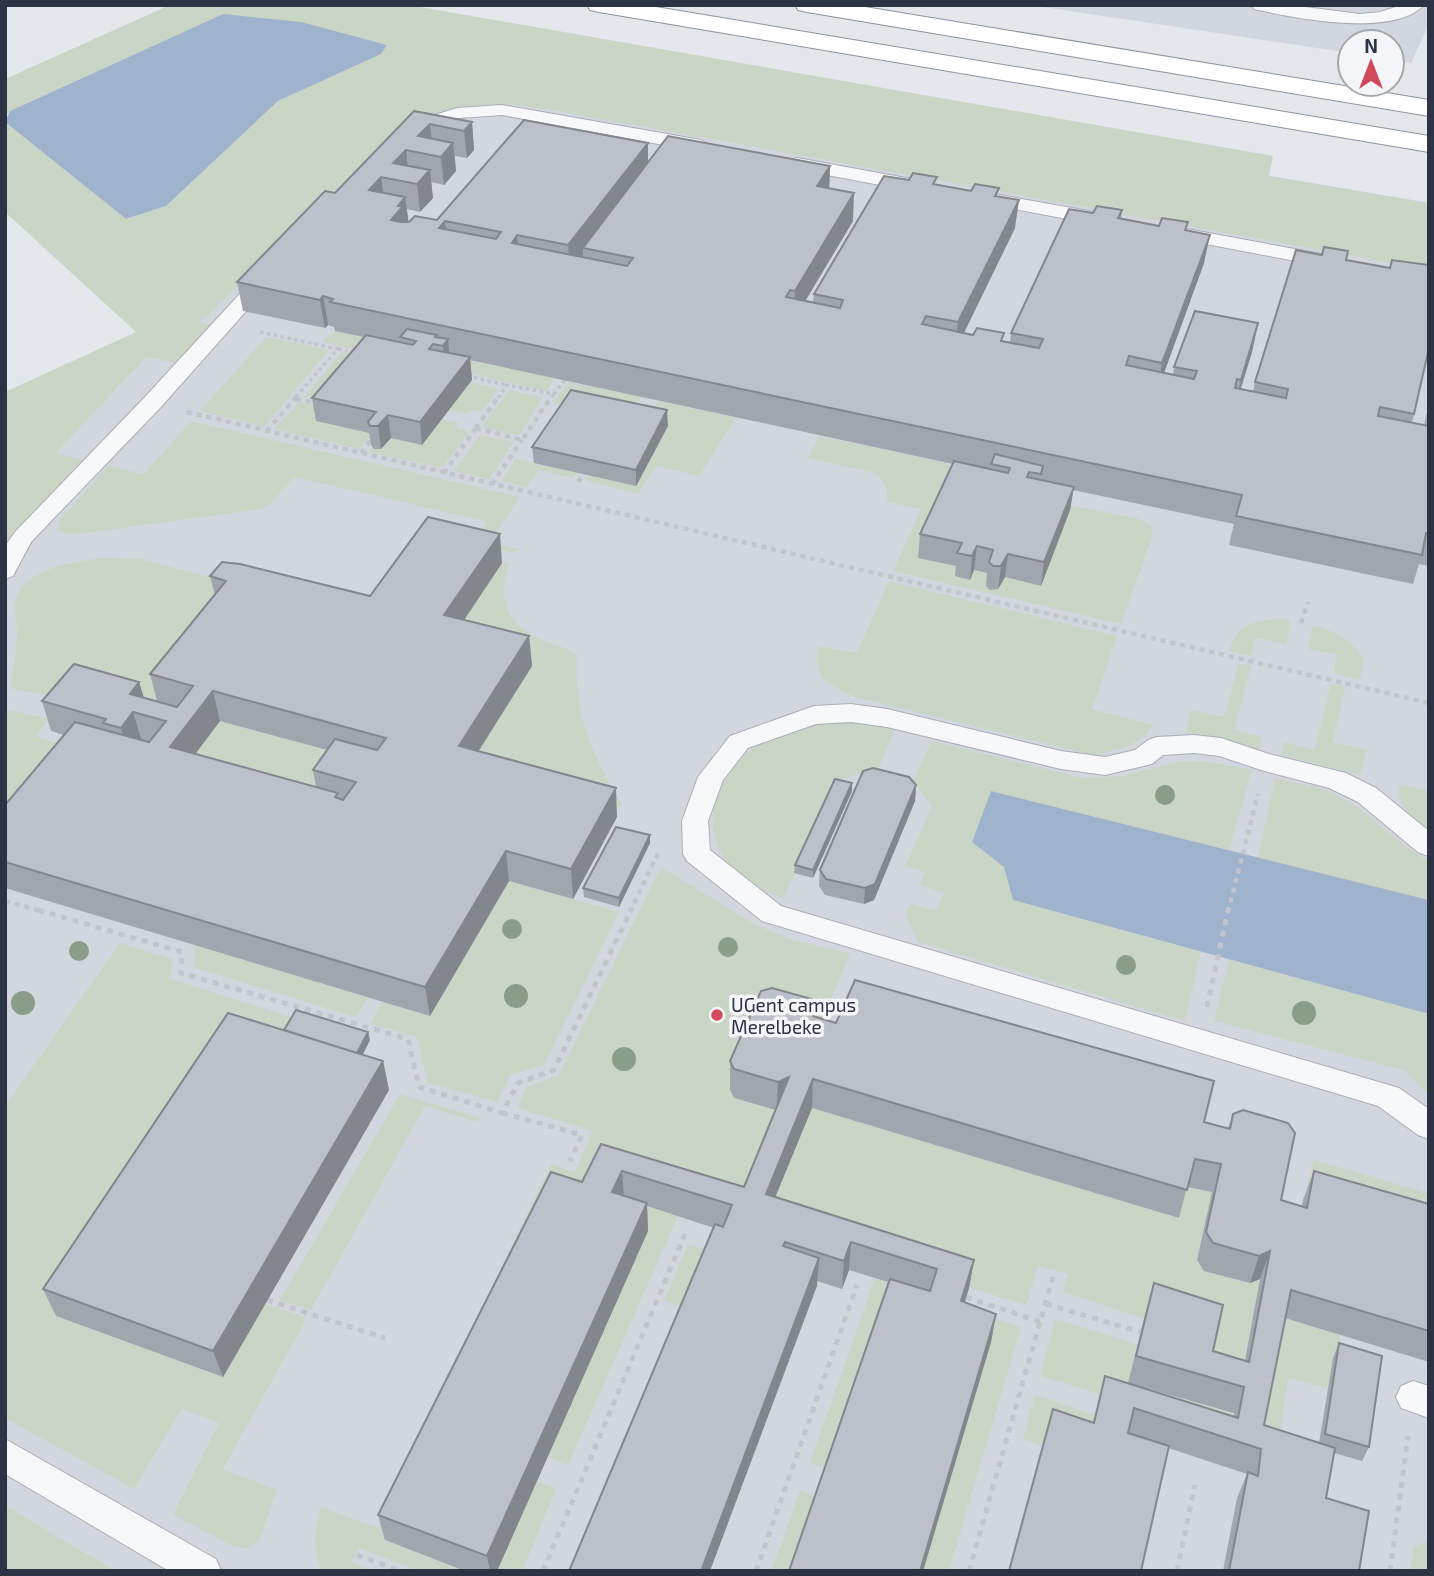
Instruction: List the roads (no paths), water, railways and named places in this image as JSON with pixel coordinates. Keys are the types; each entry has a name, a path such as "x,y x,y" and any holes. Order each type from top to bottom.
{"highway":[{"path":"599,5 1429,144"},
{"path":"807,5 1429,108"},
{"path":"1146,60 1253,59 1336,71"},
{"path":"1406,80 1429,83"}],"lane":[{"path":"1261,5 1343,18 1380,19 1416,5"},
{"path":"391,142 401,132 457,113 502,110 720,150"},
{"path":"775,160 938,190"},
{"path":"965,195 1115,222"},
{"path":"1156,230 1347,264"},
{"path":"5,571 10,557 23,537 152,404 279,263"},
{"path":"1429,846 1367,795 1337,779 1264,762 1221,747 1157,746 1143,758 1105,766 1062,760 887,718 850,713 814,715 740,742 711,777 695,821 697,854 772,914 1388,1097 1429,1126"},
{"path":"5,1455 196,1569"}],"water":[{"path":"223,14 301,22 387,45 381,54 278,101 166,206 126,219 5,122 10,111"},
{"path":"991,791 1429,900 1429,1014 1013,900 1004,867 972,842"}],"place":[{"name":"UGent campus Merelbeke","path":"717,1015"}]}
